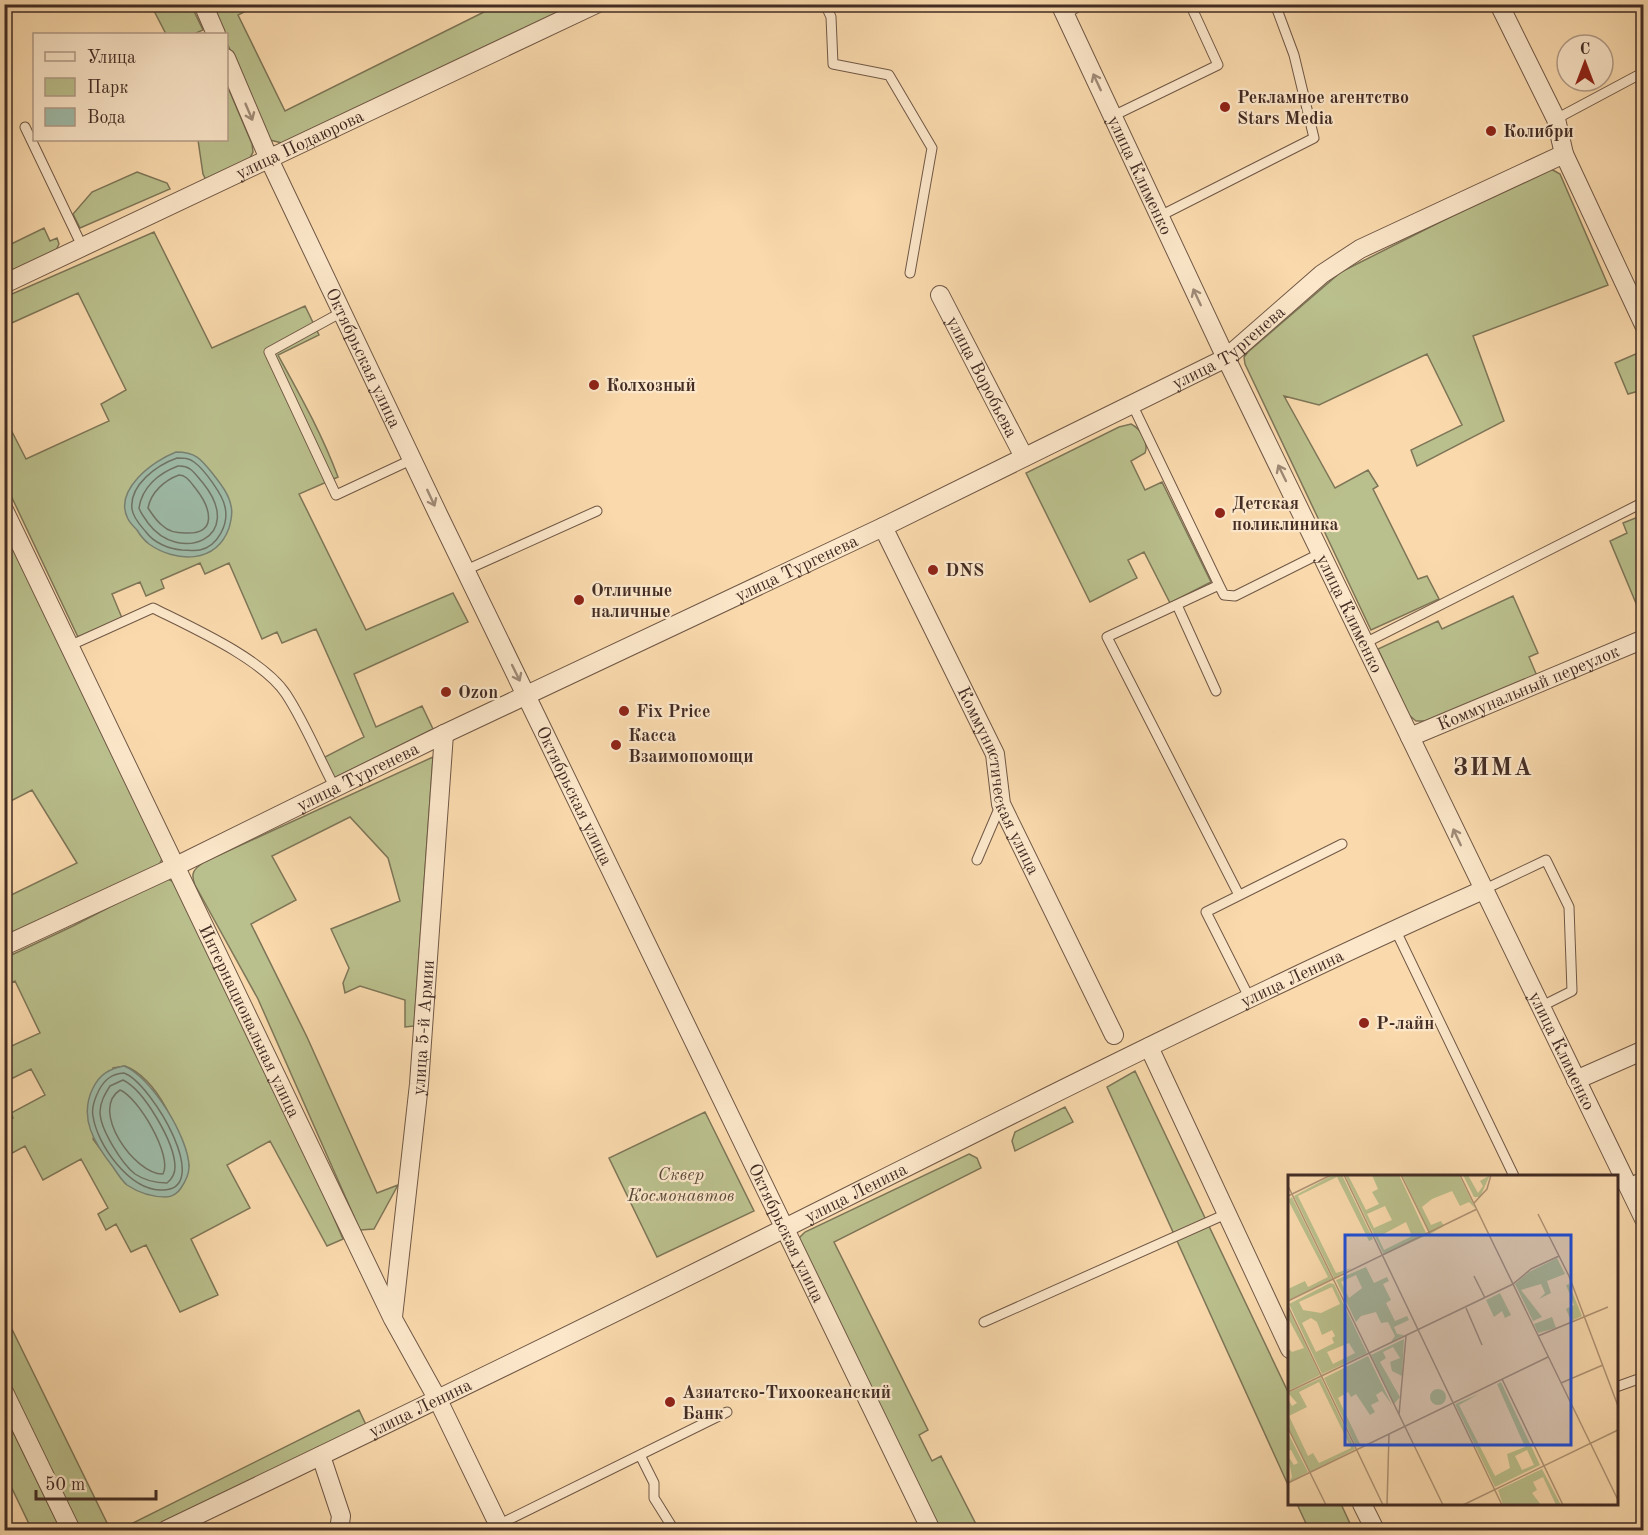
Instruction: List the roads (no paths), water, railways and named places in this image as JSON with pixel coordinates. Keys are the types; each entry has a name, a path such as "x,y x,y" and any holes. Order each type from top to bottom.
{"street":[{"path":"203,4 216,33"},
{"name":"улица Подаюрова","path":"4,284 596,4"},
{"path":"1499,4 1556,119 1564,154 1644,325"},
{"name":"улица Клименко","path":"1063,9 1226,358 1644,1220"},
{"name":"Октябрьская улица","path":"228,63 269,159 342,312 931,1530"},
{"name":"улица Тургенева","path":"4,946 174,867 444,734 883,527 1226,358 1322,274 1360,249 1564,154"},
{"name":"улица Воробьева","path":"940,295 1024,457"},
{"name":"Интернациональная улица","path":"4,510 393,1319 438,1400 499,1528"},
{"name":"Коммунистическая улица","path":"883,527 995,754 1001,804 1114,1035"},
{"name":"Коммунальный переулок","path":"1410,737 1644,639"},
{"name":"улица 5-й Армии","path":"393,1319 419,1084 444,734"},
{"name":"улица Ленина","path":"166,1530 438,1400 1149,1047 1395,929 1482,890"},
{"path":"1149,1047 1288,1345"},
{"path":"1576,1080 1644,1050"},
{"path":"4,1392 70,1530"},
{"path":"321,1456 341,1516 339,1530"},
{"path":"1363,1505 1375,1530"}],"lane":[{"path":"825,4 831,18 833,64 889,75 932,148 910,273"},
{"path":"1063,9 1083,4"},
{"path":"1113,116 1218,65 1190,4"},
{"path":"1160,216 1314,138 1294,55 1275,4"},
{"path":"1556,119 1644,72"},
{"path":"25,127 82,246"},
{"path":"342,312 269,352 336,495 413,459"},
{"path":"1132,404 1224,595 1235,596 1321,553"},
{"path":"1365,643 1640,504"},
{"path":"466,570 597,511"},
{"path":"1219,585 1107,638 1239,895"},
{"path":"1177,605 1216,691"},
{"path":"69,646 153,608 208,636 258,666 286,693 334,788"},
{"path":"977,860 1001,804"},
{"path":"1250,999 1206,912 1342,844"},
{"path":"1482,890 1546,860 1565,898 1569,907 1572,991 1540,1007"},
{"path":"1395,929 1514,1175"},
{"path":"1627,1184 1644,1176"},
{"path":"984,1322 1226,1214"},
{"path":"1618,1386 1644,1377"},
{"path":"499,1528 727,1412"},
{"path":"640,1455 654,1483 654,1498 674,1530"}],"water":[{"path":"176,452 189,453 201,460 224,489 232,509 230,525 223,540 205,554 194,557 171,555 149,544 128,519 125,508 126,498 138,478 157,462"},
{"path":"124,1066 146,1082 167,1109 183,1140 188,1172 180,1190 170,1196 151,1195 127,1185 100,1149 91,1130 87,1110 93,1088 106,1073"}],"place":[{"name":"Рекламное агентство Stars Media","path":"1225,107"},
{"name":"Колибри","path":"1491,131"},
{"name":"Колхозный","path":"594,385"},
{"name":"Детская поликлиника","path":"1220,513"},
{"name":"DNS","path":"933,570"},
{"name":"Отличные наличные","path":"579,600"},
{"name":"Ozon","path":"446,692"},
{"name":"Fix Price","path":"624,711"},
{"name":"Касса Взаимопомощи","path":"616,745"},
{"name":"Р-лайн","path":"1364,1023"},
{"name":"Азиатско-Тихоокеанский Банк","path":"670,1402"}],"district":[{"name":"ЗИМА","path":"1493,767"}],"park label":[{"name":"Сквер Космонавтов","path":"681,1184"}]}
